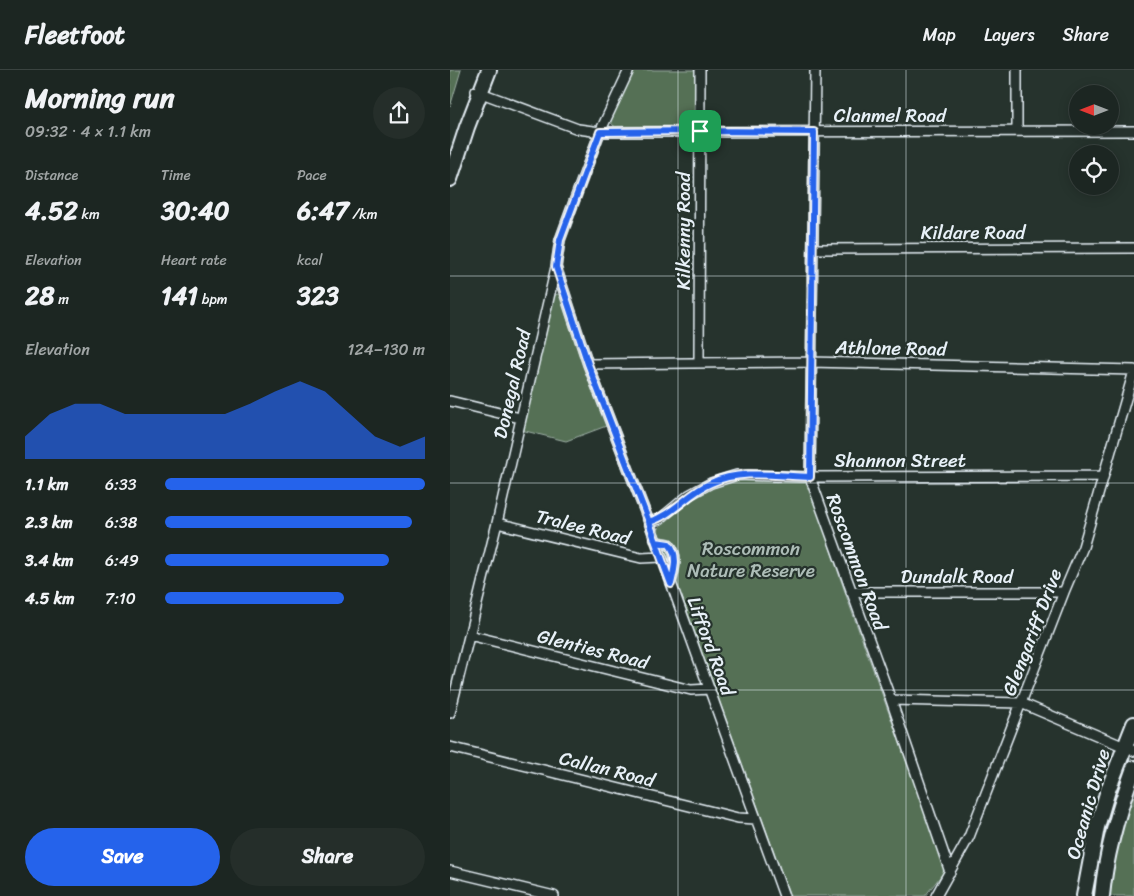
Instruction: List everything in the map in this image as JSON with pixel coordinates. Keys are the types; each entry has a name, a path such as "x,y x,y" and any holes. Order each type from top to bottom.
{"main road":[{"path":"450,179 482,70"},
{"path":"450,156 477,92 489,70"},
{"name":"Oceanic Drive","path":"1084,896 1097,827 1108,790 1129,749 1134,724"},
{"name":"Oceanic Drive","path":"1102,896 1103,877 1112,832 1134,768"}],"street":[{"name":"Donegal Road","path":"450,713 452,694 469,635 497,522 556,267 560,240 600,132 629,70"},
{"name":"Kilkenny Road","path":"699,362 700,70"},
{"name":"Roscommon Road","path":"815,70 810,477 891,700 950,872"},
{"path":"1017,70 1017,131"},
{"name":"Clanmel Road","path":"477,92 578,129 600,132 1134,131"},
{"name":"Kildare Road","path":"813,249 1134,248"},
{"name":"Lifford Road","path":"556,267 588,364 649,522 784,896"},
{"name":"Athlone Road","path":"588,364 812,362 1134,371"},
{"name":"Glengariff Drive","path":"936,896 969,837 1083,547 1134,371"},
{"path":"450,401 520,418"},
{"name":"Shannon Street","path":"649,522 660,519 689,496 711,483 737,475 810,477 1103,476"},
{"name":"Tralee Road","path":"497,522 641,558 661,557"},
{"path":"656,542 669,544 673,549 675,562 671,584"},
{"name":"Dundalk Road","path":"851,592 1064,592"},
{"name":"Glenties Road","path":"469,635 691,690 710,689"},
{"path":"891,700 1021,703 1129,749"},
{"name":"Callan Road","path":"450,747 738,818 756,819"},
{"path":"450,871 554,896"}],"green space":[{"path":"450,70 461,70 450,107"},
{"path":"635,70 696,70 696,119 694,124 688,127 616,127 613,125 610,117"},
{"path":"557,294 562,296 609,425 566,441 521,430 554,296"},
{"name":"Roscommon Nature Reserve","path":"734,480 805,481 809,485 847,598 944,864 943,873 925,896 790,896 658,531 661,523 691,499 706,489"},
{"path":"1134,775 1134,896 1106,896 1107,878"}],"route":[{"path":"700,131 814,132 810,477 737,475 711,483 689,496 660,519 649,522 656,542 669,544 674,551 675,562 671,584 588,364 556,267 560,240 600,132 700,131"}]}
